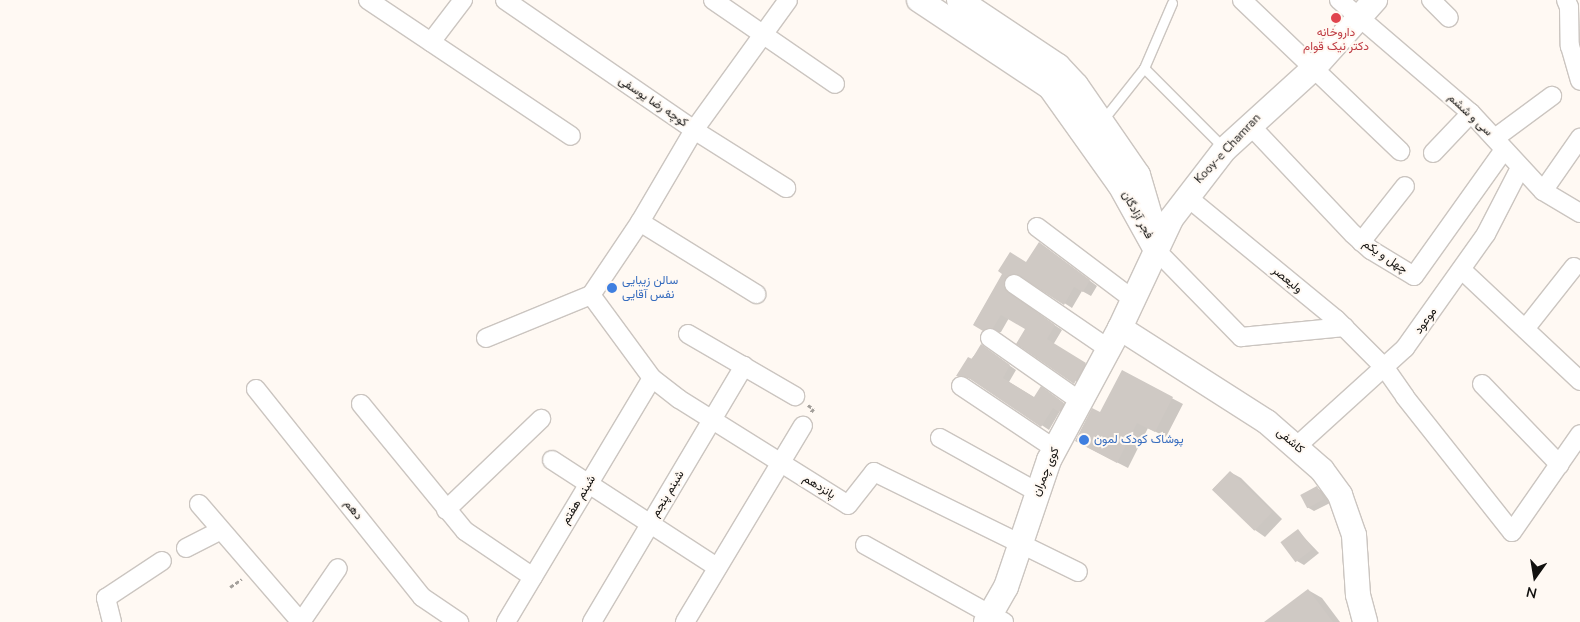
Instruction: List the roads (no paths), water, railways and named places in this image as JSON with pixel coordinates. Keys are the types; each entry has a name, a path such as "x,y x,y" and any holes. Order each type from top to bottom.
{"street":[{"path":"368,0 571,136"},
{"path":"431,42 463,0"},
{"name":"کوچه رضا یوسفی","path":"505,0 694,130 788,0"},
{"path":"713,0 835,84"},
{"name":"فجر آزادگان","path":"919,0 1050,86 1129,180"},
{"name":"فجر آزادگان","path":"958,0 1058,66 1102,121 1129,180 1151,217 1156,250"},
{"path":"1242,0 1400,151"},
{"name":"سی و ششم","path":"1339,0 1471,113 1543,191 1580,213"},
{"name":"Kooy-e Chamran","path":"1120,328 1156,250 1186,196 1225,149 1249,124 1313,69 1375,0"},
{"path":"1431,0 1449,18"},
{"path":"1566,0 1569,6 1570,46 1580,81"},
{"path":"1499,144 1552,96"},
{"path":"1433,153 1471,113"},
{"name":"چهل و یکم","path":"1249,124 1362,242 1414,276 1499,144"},
{"path":"486,338 591,294 640,222 694,130 786,188"},
{"path":"1543,191 1580,138"},
{"name":"موعود","path":"1297,446 1385,368 1427,321 1486,234 1520,168"},
{"path":"1362,242 1406,186"},
{"name":"ولیعصر","path":"1186,196 1345,327 1385,368 1512,532 1560,465"},
{"path":"640,222 756,294"},
{"path":"1037,227 1134,300"},
{"path":"1156,250 1241,337 1345,327"},
{"path":"1525,329 1574,267"},
{"path":"1462,270 1580,380"},
{"path":"1014,284 1109,349"},
{"name":"پانزدهم","path":"591,294 652,378 712,419 848,505 874,472 1019,545 1078,572"},
{"name":"کوی چمران","path":"994,620 1037,492 1055,449 1120,328"},
{"name":"کاشفی","path":"1120,328 1216,386 1297,446 1322,470 1340,496 1354,535 1358,595 1365,622"},
{"path":"688,334 795,396"},
{"path":"990,338 1080,401"},
{"name":"شبنم پنجم","path":"592,622 744,366"},
{"name":"شبنم هفتم","path":"506,622 652,378"},
{"path":"1482,384 1560,465 1580,434"},
{"path":"961,386 1055,449"},
{"name":"دهم","path":"256,389 422,597 459,622"},
{"path":"361,404 465,531 533,577"},
{"path":"446,510 541,419"},
{"path":"685,622 803,426"},
{"path":"940,438 1037,492"},
{"path":"552,460 588,485 717,566"},
{"path":"199,504 301,622 338,568"},
{"path":"186,548 221,530"},
{"path":"866,545 994,620"},
{"path":"112,622 106,598 162,561"}],"lane":[{"path":"1102,121 1144,68 1172,3"},
{"path":"1144,68 1225,149"}],"place":[{"name":"داروخانه دکتر نیک قوام","path":"1336,18"},
{"name":"سالن زیبایی نفس آقایی","path":"612,288"},
{"name":"پوشاک کودک لمون","path":"1084,440"}]}
